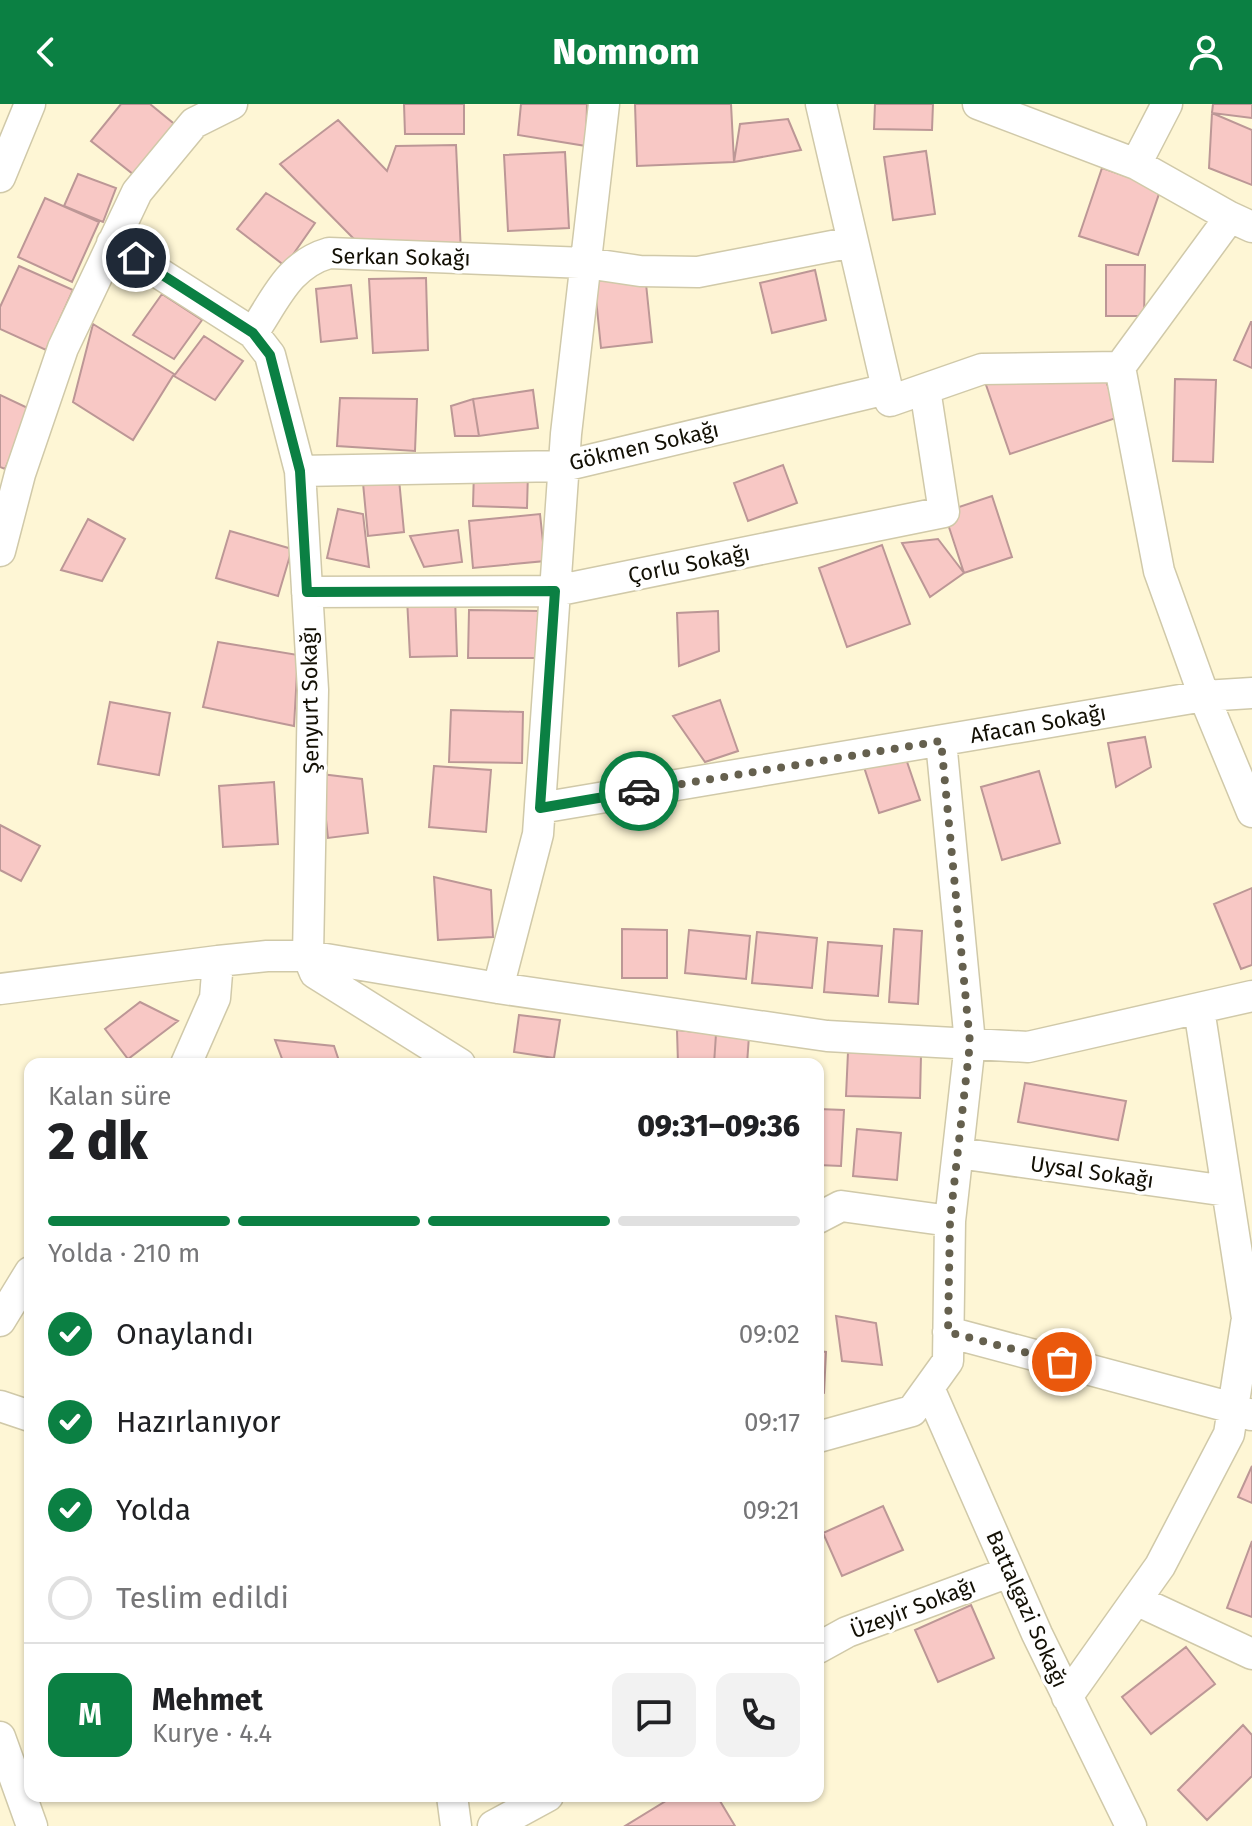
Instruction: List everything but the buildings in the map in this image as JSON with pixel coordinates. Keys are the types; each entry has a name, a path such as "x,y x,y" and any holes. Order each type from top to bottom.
{"street":[{"path":"0,177 30,104"},
{"path":"0,551 20,474 63,348 137,192 194,123 232,104"},
{"path":"498,988 538,834 564,466 604,104"},
{"path":"821,104 887,389"},
{"path":"1136,164 1167,104"},
{"path":"925,389 982,369 1120,367 1241,222 1136,164 989,106"},
{"name":"Serkan Sokağı","path":"253,333 295,269 311,258 329,253 586,263 640,271 698,272 853,242"},
{"name":"Şenyurt Sokağı","path":"112,243 253,333 270,355 300,471 313,690 308,956"},
{"path":"1120,367 1159,571 1204,696 1252,812"},
{"name":"Gökmen Sokağı","path":"300,471 564,466 887,389 890,401 925,389"},
{"name":"Çorlu Sokağı","path":"307,592 555,591 944,512 925,389"},
{"name":"Afacan Sokağı","path":"540,808 1204,696 1252,693"},
{"path":"824,1435 912,1411 948,1361 950,1221 970,1043 941,741"},
{"path":"308,956 315,973 450,1058"},
{"path":"0,989 218,961 308,956 498,988 827,1036 1028,1047 1252,996"},
{"path":"189,1058 215,998 218,961"},
{"path":"1067,1697 1160,1566 1242,1412 1247,1318 1199,1009"},
{"name":"Uysal Sokağı","path":"958,1153 1227,1191"},
{"path":"826,1207 950,1221"},
{"path":"0,1321 24,1282"},
{"path":"948,1332 1242,1412"},
{"name":"Battalgazi Sokağı","path":"929,1388 1009,1572 1131,1826"},
{"path":"0,1406 24,1414"},
{"name":"Üzeyir Sokağı","path":"824,1645 847,1632 1009,1572"},
{"path":"1136,1600 1252,1654"},
{"path":"11,1745 24,1795"},
{"path":"26,1802 32,1826"},
{"path":"453,1802 456,1826"},
{"path":"493,1826 537,1802"}],"way so far":[{"path":"639,791 941,741 970,1043 950,1221 948,1332 1062,1362"}],"route":[{"path":"136,258 253,333 270,355 300,471 307,592 555,591 540,808 639,791"}]}
